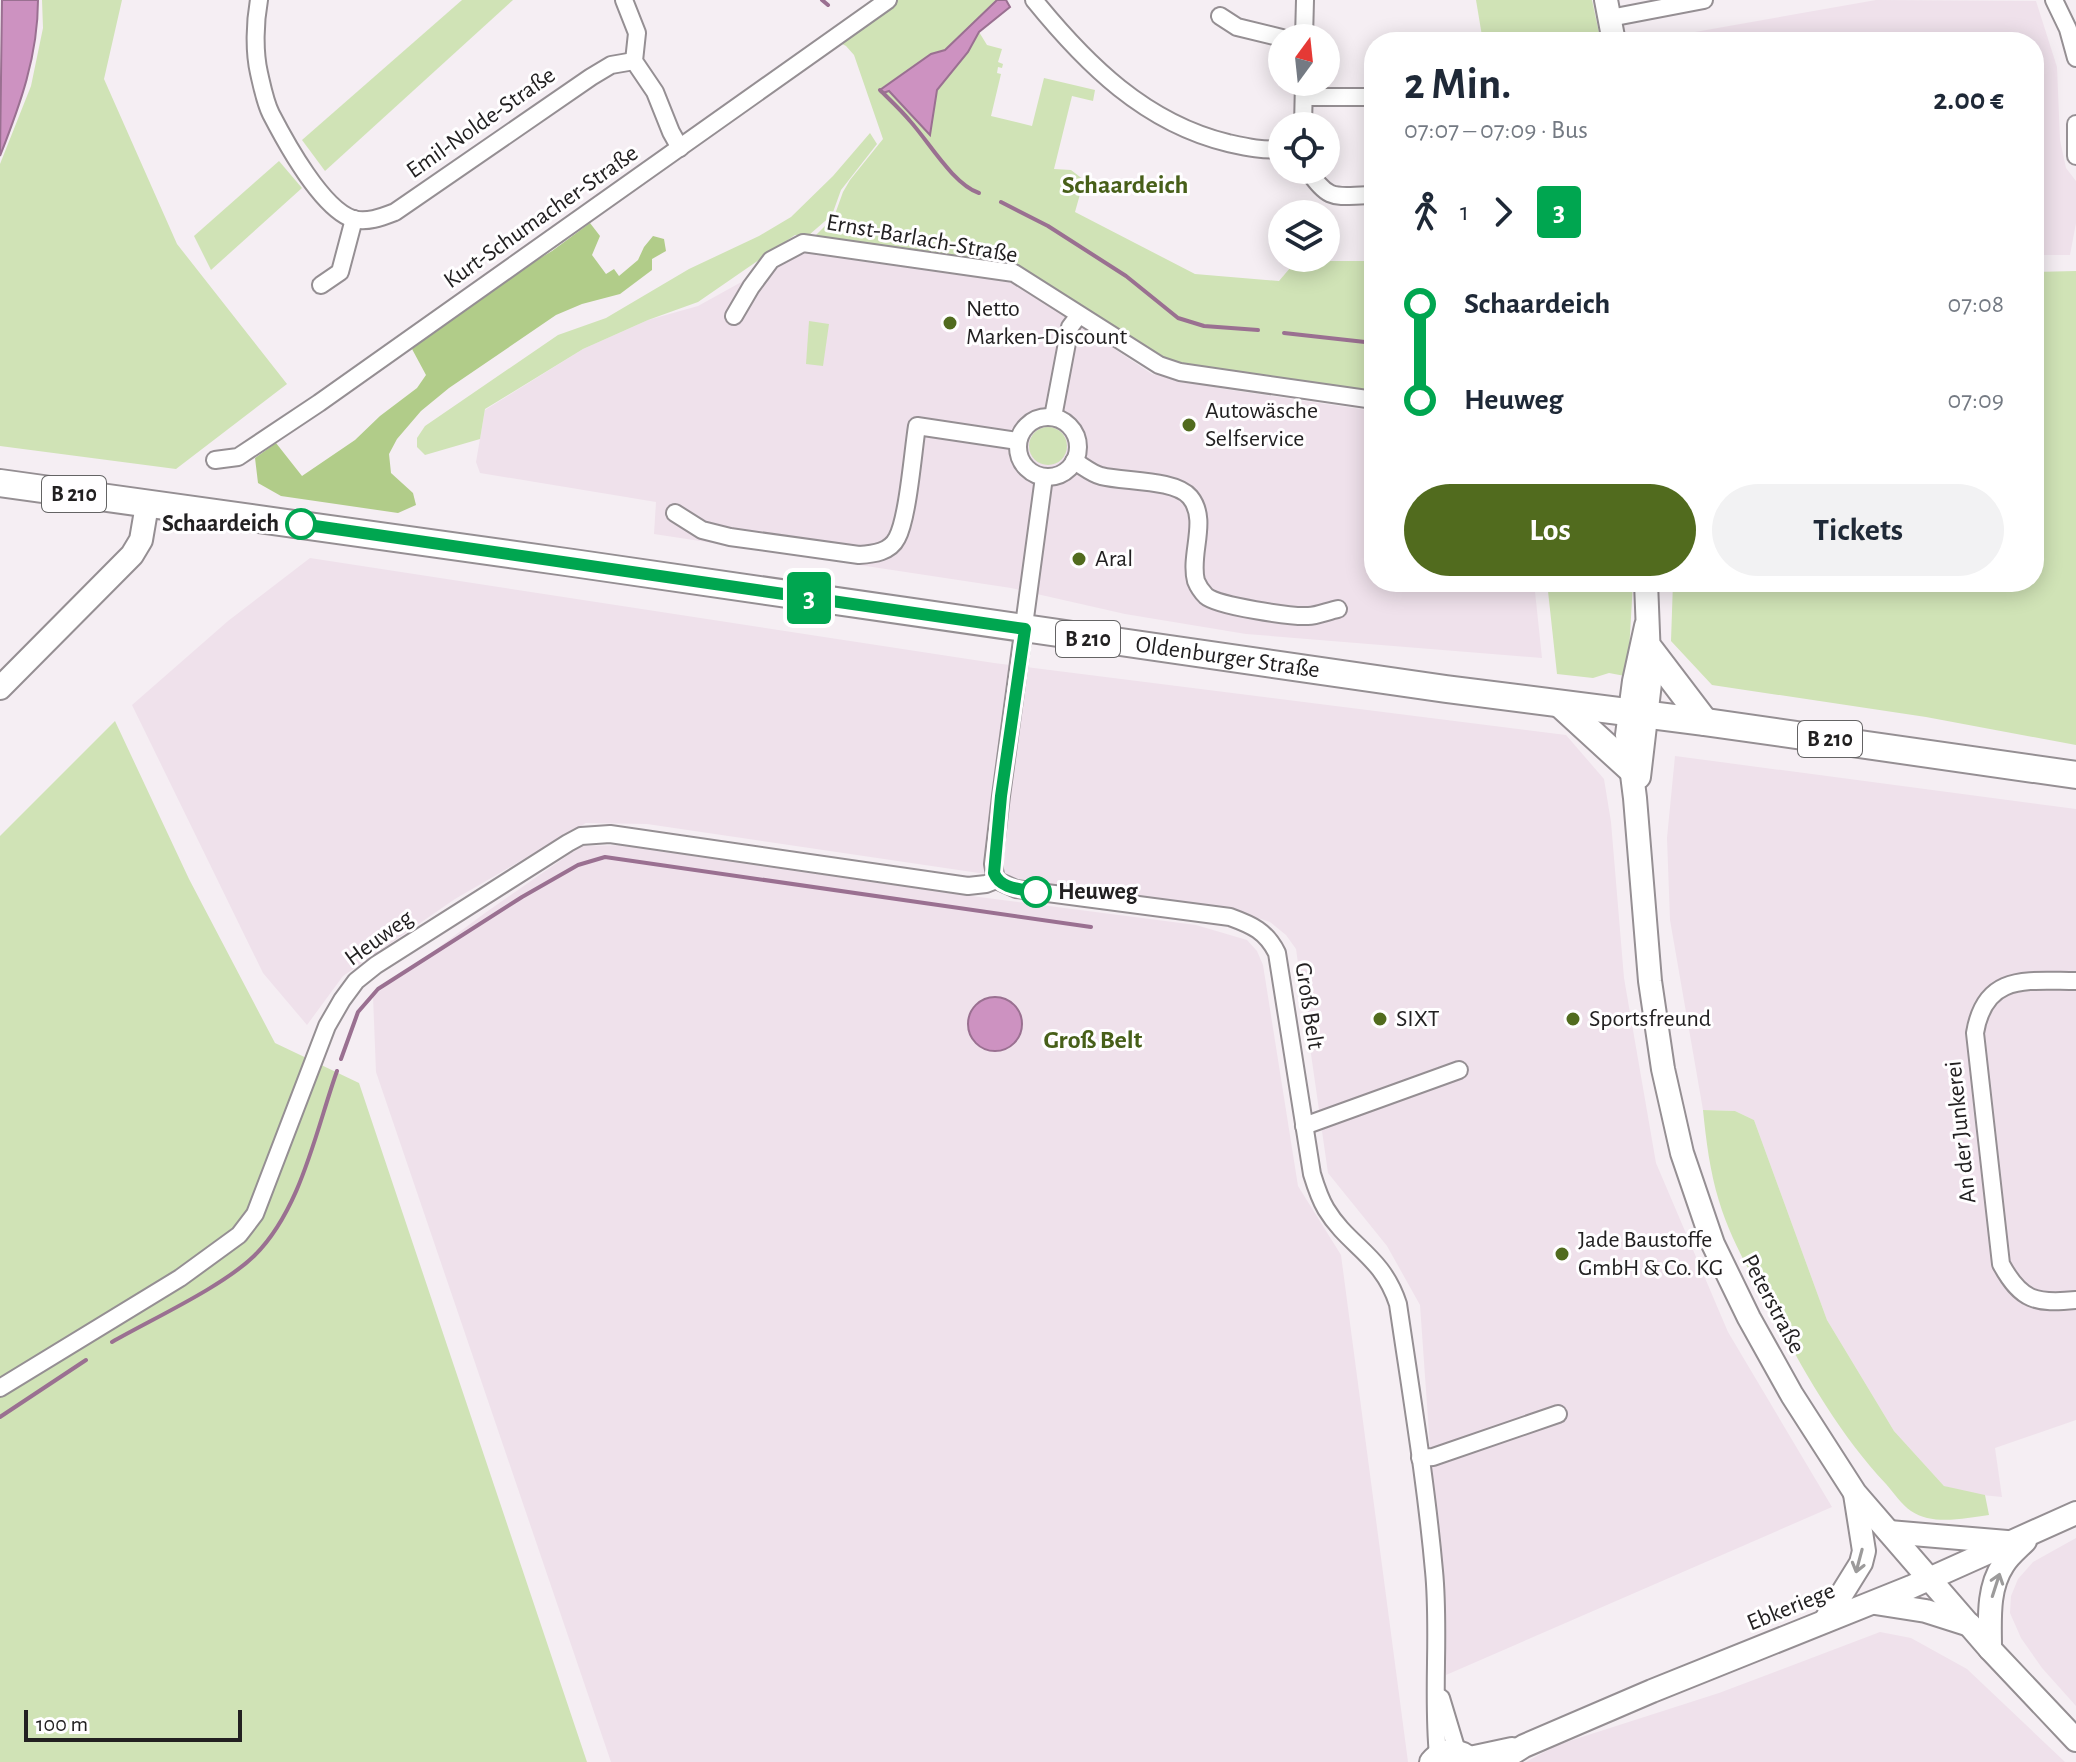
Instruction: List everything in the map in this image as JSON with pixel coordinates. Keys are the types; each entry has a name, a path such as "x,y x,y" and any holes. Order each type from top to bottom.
{"main road":[{"path":"1608,9 1612,32"},
{"name":"Oldenburger Straße","path":"0,483 2076,775"},
{"path":"0,688 132,555 141,540 147,505"},
{"path":"1637,713 1648,639 1646,592"},
{"path":"1648,639 1705,722"},
{"path":"1560,704 1630,768"},
{"name":"Peterstraße","path":"1637,713 1627,735 1650,981 1663,1069 1682,1153 1713,1244 1749,1318 1792,1395 1855,1493 1990,1649 2076,1740"},
{"name":"Peterstraße","path":"1635,798 1637,713"},
{"path":"1825,1621 1861,1563 1864,1551 1855,1493"},
{"name":"Ebkeriege","path":"1498,1762 1524,1746 1929,1579 2076,1513"},
{"path":"1889,1532 2022,1538"},
{"path":"1990,1649 1991,1600 1995,1584 2003,1565 2022,1538"},
{"path":"1874,1602 1926,1611 1970,1625"},
{"name":"Ebkeriege","path":"1454,1757 1524,1746"}],"street":[{"path":"259,0 256,30 258,70 270,112 319,191 334,207 354,219 340,272 321,285"},
{"path":"624,0 637,33 634,61 655,92 680,148"},
{"name":"Kurt-Schumacher-Straße","path":"215,460 238,457 888,0"},
{"path":"1034,0 1114,86 1139,105 1170,123 1205,136 1249,148 1268,149"},
{"path":"1304,24 1305,0"},
{"path":"1608,9 1704,0"},
{"path":"2054,0 2068,29 2076,58"},
{"path":"1220,16 1237,27 1268,35"},
{"name":"Emil-Nolde-Straße","path":"354,219 381,218 395,212 591,77 611,65 634,61"},
{"path":"1340,94 1364,96"},
{"path":"2076,124 2076,156"},
{"path":"1317,184 1331,195 1364,195"},
{"name":"Ernst-Barlach-Straße","path":"734,316 771,260 803,243 1014,273 1159,365 1180,372 1364,399"},
{"path":"1053,417 1070,327 1079,315"},
{"path":"1053,417 1070,426 1075,434 1078,452 1062,474 1044,477 1034,474 1021,461 1018,441 1026,425 1034,420 1053,417"},
{"path":"675,513 702,530 730,537 859,555 876,554 889,547 900,531 917,426 1018,441"},
{"path":"1074,461 1098,476 1161,485 1182,490 1191,498 1197,510 1198,532 1193,564 1197,584 1207,597 1224,605 1307,616 1338,609"},
{"path":"996,880 993,864 1001,796 1044,477"},
{"name":"Heuweg","path":"0,1388 180,1278 239,1235 255,1214 327,1026 356,981 472,902 581,836 610,834 968,886 996,880"},
{"name":"Groß Belt","path":"996,880 1016,889 1230,917 1253,925 1267,935 1277,953 1312,1174 1328,1212 1384,1271 1398,1304 1434,1574 1437,1685 1454,1757"},
{"name":"An der Junkerei","path":"2076,981 2004,985 1994,991 1978,1012 1975,1033 2001,1264 2017,1290 2032,1299 2049,1303 2076,1300"},
{"path":"1304,1126 1459,1070"},
{"path":"1420,1458 1433,1457 1558,1414"}],"shaded area":[{"path":"2,0 38,0 31,61 0,156"},
{"path":"997,0 1006,0 1010,7 979,32 968,52 937,90 930,135 889,91 883,93 880,90 931,54 945,50"},
{"path":"1876,0 2036,1 2057,67 2060,140 2066,168 2076,181 2076,223 2070,255 2044,255 2044,32 1695,32"},
{"path":"803,248 1011,280 1152,374 1224,389 1364,410 1364,592 1535,592 1542,658 1246,634 1125,614 1011,588 654,534 656,502 480,473 476,462 485,410 583,349 648,320 698,306"},
{"path":"310,558 994,663 1566,735 1604,779 1611,822 1624,978 1656,1163 1728,1332 1832,1507 1446,1675 1420,1305 1387,1246 1328,1173 1296,949 1286,935 1270,922 1236,911 647,824 586,823 455,899 343,976 307,1025 263,973 132,705 228,621"},
{"path":"1675,756 2076,809 2076,1420 1995,1448 2002,1497 1972,1494 1944,1486 1894,1431 1827,1320 1754,1120 1735,1111 1703,1110 1670,920 1667,838"},
{"path":"627,845 979,897 1196,925 1247,940 1257,951 1263,965 1298,1186 1341,1255 1408,1762 611,1762 376,1072 373,996 581,846"},
{"path":"995,997 1014,1005 1022,1024 1014,1043 995,1051 976,1043 968,1024 976,1005"},
{"path":"2076,1538 2076,1706 2042,1668 2021,1638 2010,1613 2011,1596 2018,1579 2033,1562"},
{"path":"1880,1632 1911,1638 1967,1669 2065,1762 1526,1762 1557,1745 1719,1693"}],"green space":[{"path":"42,0 122,0 104,79 177,244 287,384 176,469 0,446 0,164 31,86 43,28"},
{"path":"462,0 513,0 325,171 302,140"},
{"path":"888,0 997,0 945,50 931,54 880,89 888,90 929,134 937,90 968,52 979,32 987,45 1002,49 998,62 1003,64 1002,68 998,67 997,73 1001,74 991,116 1032,126 1044,78 1095,90 1093,101 1072,96 1054,169 1071,170 1084,180 1075,212 1195,274 1279,281 1287,272 1340,272 1340,261 1364,261 1364,391 1170,362 1014,269 813,238 834,217 850,180 883,139 854,55 833,39"},
{"path":"1476,0 1592,0 1599,32 1481,32"},
{"path":"870,133 877,144 841,190 832,215 809,235 795,235 698,302 583,349 485,409 480,439 425,455 417,447 417,438 425,426 558,335 606,318 689,269 791,217 833,176"},
{"path":"279,161 302,188 211,270 194,236"},
{"path":"590,223 600,236 592,255 606,274 614,269 619,276 638,260 653,236 664,239 666,251 652,259 652,270 620,294 556,315 449,388 421,411 397,439 389,454 391,473 413,493 416,505 398,513 281,496 258,483 255,458 276,443 302,476 355,440 417,388 426,375 412,349 507,278"},
{"path":"2076,271 2076,745 1926,717 1712,685 1671,641 1673,592 2044,592 2044,272"},
{"path":"809,321 829,324 823,366 806,364"},
{"path":"1048,427 1062,432 1067,446 1062,460 1048,465 1034,460 1029,446 1034,432"},
{"path":"1548,592 1632,592 1625,676 1609,673 1593,678 1557,674"},
{"path":"115,721 189,879 275,1043 359,1083 587,1762 0,1762 0,836"},
{"path":"1703,1110 1735,1111 1754,1120 1827,1320 1894,1431 1944,1486 1985,1495 1989,1515 1939,1520 1911,1511 1868,1464 1836,1421 1794,1353 1729,1228 1713,1179"}],"waterway":[{"path":"822,0 828,5"},
{"path":"880,90 907,117 951,172 979,193"},
{"path":"1001,202 1048,226 1126,276 1178,318 1204,326 1258,330"},
{"path":"1284,333 1364,342"},
{"path":"341,1059 358,1012 378,989 522,897 578,865 605,857 1091,927"},
{"path":"112,1342 224,1279 254,1256 270,1237 295,1193 337,1071"},
{"path":"0,1417 86,1360"}],"bus line":[{"name":"3","path":"301,524 1025,629 993,864 996,880 1016,889 1036,892"}],"place":[{"name":"Netto Marken-Discount","path":"950,323"},
{"name":"Autowäsche Selfservice","path":"1189,425"},
{"name":"Schaardeich","path":"301,524"},
{"name":"Aral","path":"1079,559"},
{"name":"Heuweg","path":"1036,892"},
{"name":"SIXT","path":"1380,1019"},
{"name":"Sportsfreund","path":"1573,1019"},
{"name":"Jade Baustoffe GmbH & Co. KG","path":"1562,1254"}],"district":[{"name":"Schaardeich","path":"1125,185"},
{"name":"Groß Belt","path":"1093,1040"}]}
